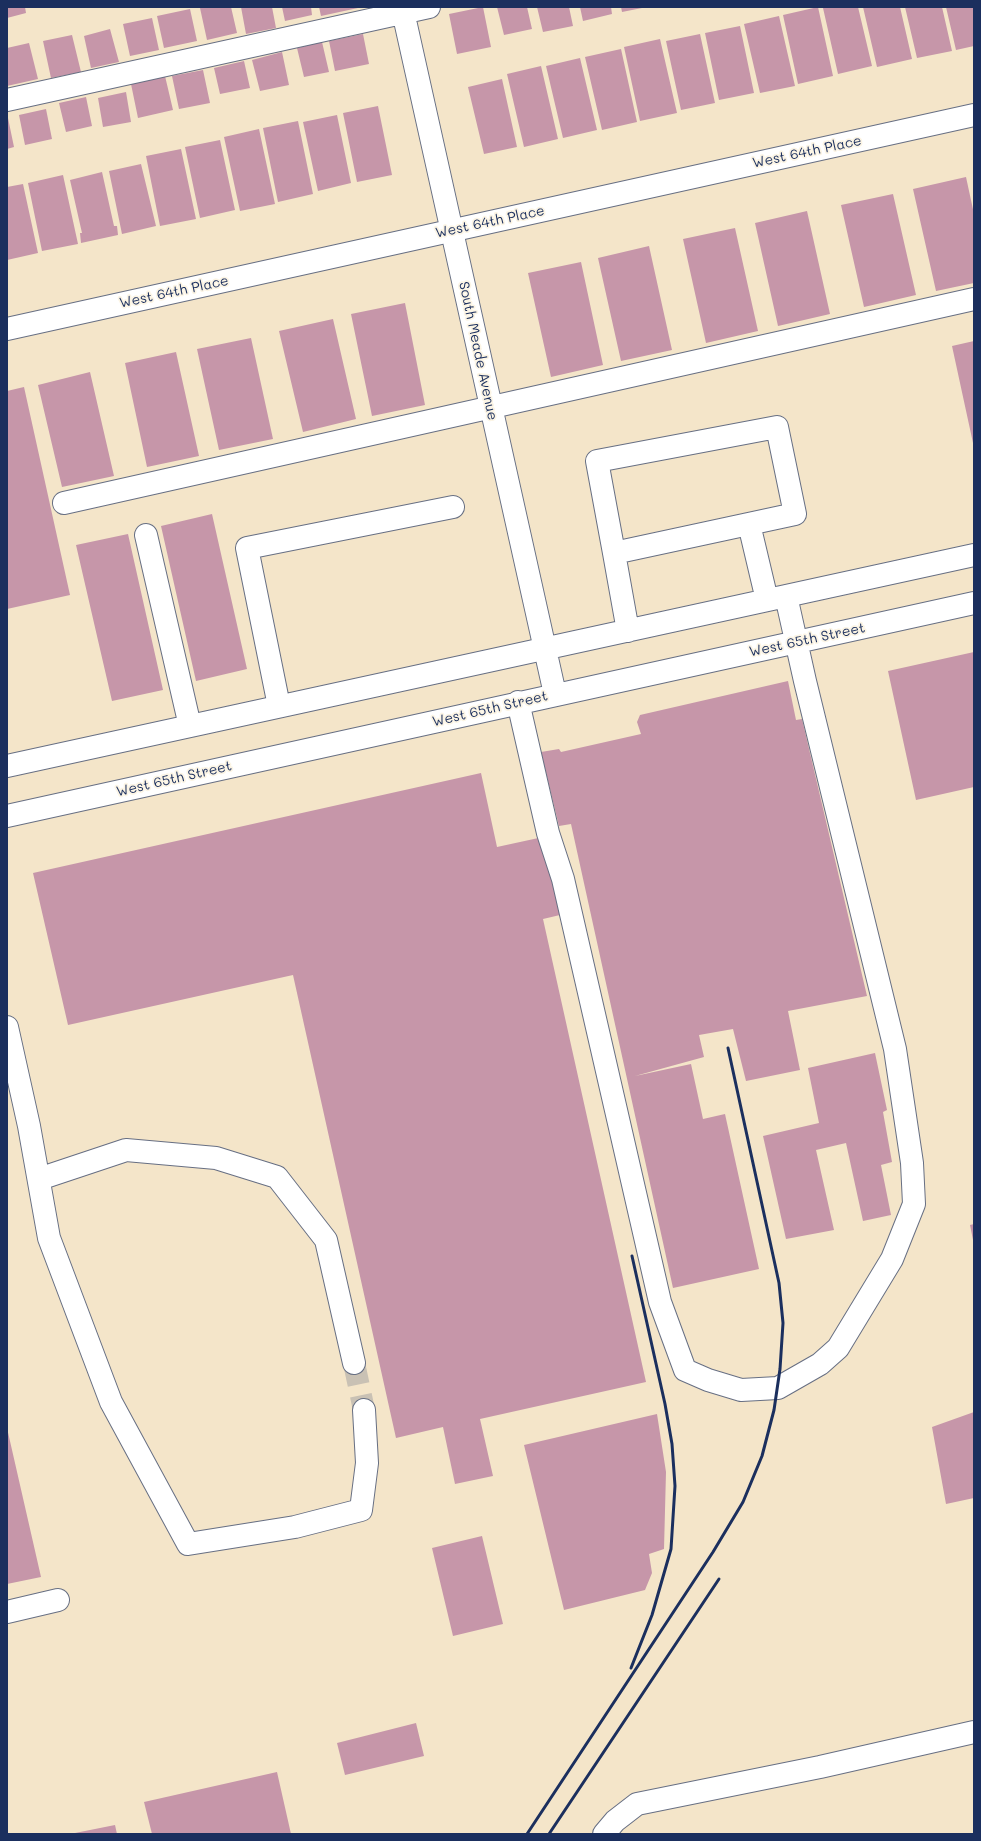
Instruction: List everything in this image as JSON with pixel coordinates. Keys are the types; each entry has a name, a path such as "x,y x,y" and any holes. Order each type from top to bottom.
{"street":[{"path":"7,100 402,10 429,7"},
{"name":"South Meade Avenue","path":"402,10 555,694"},
{"name":"West 64th Place","path":"7,329 974,115"},
{"path":"64,503 974,299"},
{"path":"614,553 795,514 777,427 597,461 628,631"},
{"path":"279,706 247,548 453,507"},
{"path":"518,702 548,833 563,880 660,1302 685,1370 708,1380 741,1390 778,1388 820,1364 838,1348 892,1259 914,1204 912,1163 895,1049 796,642 777,598 749,524"},
{"path":"146,535 190,726"},
{"path":"7,766 974,555"},
{"name":"West 65th Street","path":"7,816 518,702 974,603"},
{"path":"7,1027 49,1238 111,1402 188,1544 295,1527 361,1510 367,1463 364,1410"},
{"path":"38,1179 126,1150 216,1158 276,1177 326,1240 354,1363"},
{"path":"7,1612 58,1600"},
{"path":"604,1834 615,1821 637,1804 820,1767 974,1732"}],"building":[{"path":"7,7 25,7 26,13 7,18"},
{"path":"231,7 237,33 207,40 200,8"},
{"path":"241,7 272,7 276,28 246,34"},
{"path":"282,7 311,7 312,15 285,21"},
{"path":"319,7 358,7 358,8 321,16"},
{"path":"483,7 491,47 457,54 449,14"},
{"path":"497,7 527,7 532,29 504,35"},
{"path":"537,7 569,7 573,26 543,32"},
{"path":"580,7 611,7 612,14 583,21"},
{"path":"621,7 641,7 642,8 622,12"},
{"path":"818,7 833,76 798,84 783,15"},
{"path":"858,7 872,66 838,74 823,8"},
{"path":"863,7 900,7 912,59 877,67"},
{"path":"905,7 942,7 952,51 917,58"},
{"path":"946,7 974,7 974,46 956,50"},
{"path":"190,9 197,41 164,48 157,16"},
{"path":"779,16 795,86 760,93 744,24"},
{"path":"152,18 159,50 130,56 123,24"},
{"path":"740,26 754,93 719,100 705,33"},
{"path":"110,29 119,62 91,68 84,36"},
{"path":"363,34 369,64 335,71 329,41"},
{"path":"700,34 715,103 681,110 666,41"},
{"path":"72,35 81,72 51,78 43,41"},
{"path":"660,39 677,113 640,121 624,47"},
{"path":"322,42 329,72 304,77 297,48"},
{"path":"29,43 38,79 7,86 7,48"},
{"path":"621,49 637,122 602,130 585,57"},
{"path":"282,52 289,85 260,91 252,60"},
{"path":"580,58 597,130 563,138 546,66"},
{"path":"244,61 250,88 220,94 214,68"},
{"path":"541,66 558,139 524,147 507,74"},
{"path":"203,70 210,103 179,109 172,76"},
{"path":"165,76 173,110 138,118 131,84"},
{"path":"502,79 517,147 484,154 468,87"},
{"path":"126,92 131,122 103,127 98,98"},
{"path":"86,97 92,126 66,132 59,103"},
{"path":"378,106 392,175 357,182 343,113"},
{"path":"46,109 52,139 25,145 19,115"},
{"path":"337,115 351,183 318,191 303,122"},
{"path":"8,118 14,147 7,149 7,119"},
{"path":"298,121 313,194 278,202 263,128"},
{"path":"259,129 275,204 240,211 224,137"},
{"path":"220,140 235,210 200,218 185,147"},
{"path":"181,149 196,219 160,226 146,156"},
{"path":"141,164 156,226 122,234 109,171"},
{"path":"102,172 114,226 117,226 118,235 81,243 80,233 82,233 70,180"},
{"path":"63,175 78,244 42,251 28,183"},
{"path":"966,177 974,214 974,283 936,291 913,189"},
{"path":"23,184 38,253 7,260 7,187"},
{"path":"893,194 916,295 864,307 841,205"},
{"path":"807,211 830,314 778,326 755,223"},
{"path":"735,228 758,331 706,343 683,239"},
{"path":"649,246 672,350 621,361 598,258"},
{"path":"581,262 603,365 551,377 528,273"},
{"path":"405,303 425,405 372,416 351,314"},
{"path":"333,319 356,419 303,432 279,331"},
{"path":"251,338 273,439 219,450 197,349"},
{"path":"974,341 974,443 973,443 952,346"},
{"path":"176,352 199,456 147,467 125,363"},
{"path":"90,372 114,476 62,487 38,385"},
{"path":"24,387 70,595 7,609 7,391"},
{"path":"212,514 247,669 196,681 161,526"},
{"path":"128,534 163,690 112,701 76,545"},
{"path":"974,652 974,787 916,800 888,671"},
{"path":"788,681 796,720 802,719 867,996 788,1011 800,1070 746,1081 733,1029 699,1035 704,1057 635,1076 691,1064 703,1119 725,1114 759,1269 673,1288 571,824 559,826 541,752 559,749 561,752 641,734 637,722 640,715"},
{"path":"481,773 497,847 543,837 560,915 543,919 646,1382 480,1419 493,1476 455,1484 443,1427 396,1438 293,975 68,1025 33,873"},
{"path":"875,1053 887,1110 883,1112 892,1162 881,1165 891,1215 863,1221 846,1143 816,1150 834,1230 786,1239 763,1136 819,1123 808,1068"},
{"path":"974,1224 974,1240 973,1240 970,1225"},
{"path":"974,1412 974,1498 946,1504 932,1427"},
{"path":"657,1414 666,1472 664,1549 649,1554 652,1573 645,1590 564,1610 524,1445"},
{"path":"7,1428 41,1577 7,1584"},
{"path":"482,1536 503,1624 453,1636 432,1548"},
{"path":"416,1723 424,1756 345,1775 337,1743"},
{"path":"277,1772 291,1834 152,1834 144,1802"},
{"path":"115,1825 117,1834 75,1834 75,1833"}],"tunnel":[{"path":"354,1363 364,1410"}],"railway":[{"path":"527,1834 713,1552 743,1502 762,1456 774,1410 780,1369 783,1323 779,1283 728,1048"},
{"path":"631,1668 652,1615 671,1549 675,1486 672,1444 665,1404 632,1256"},
{"path":"549,1834 719,1579"}]}
